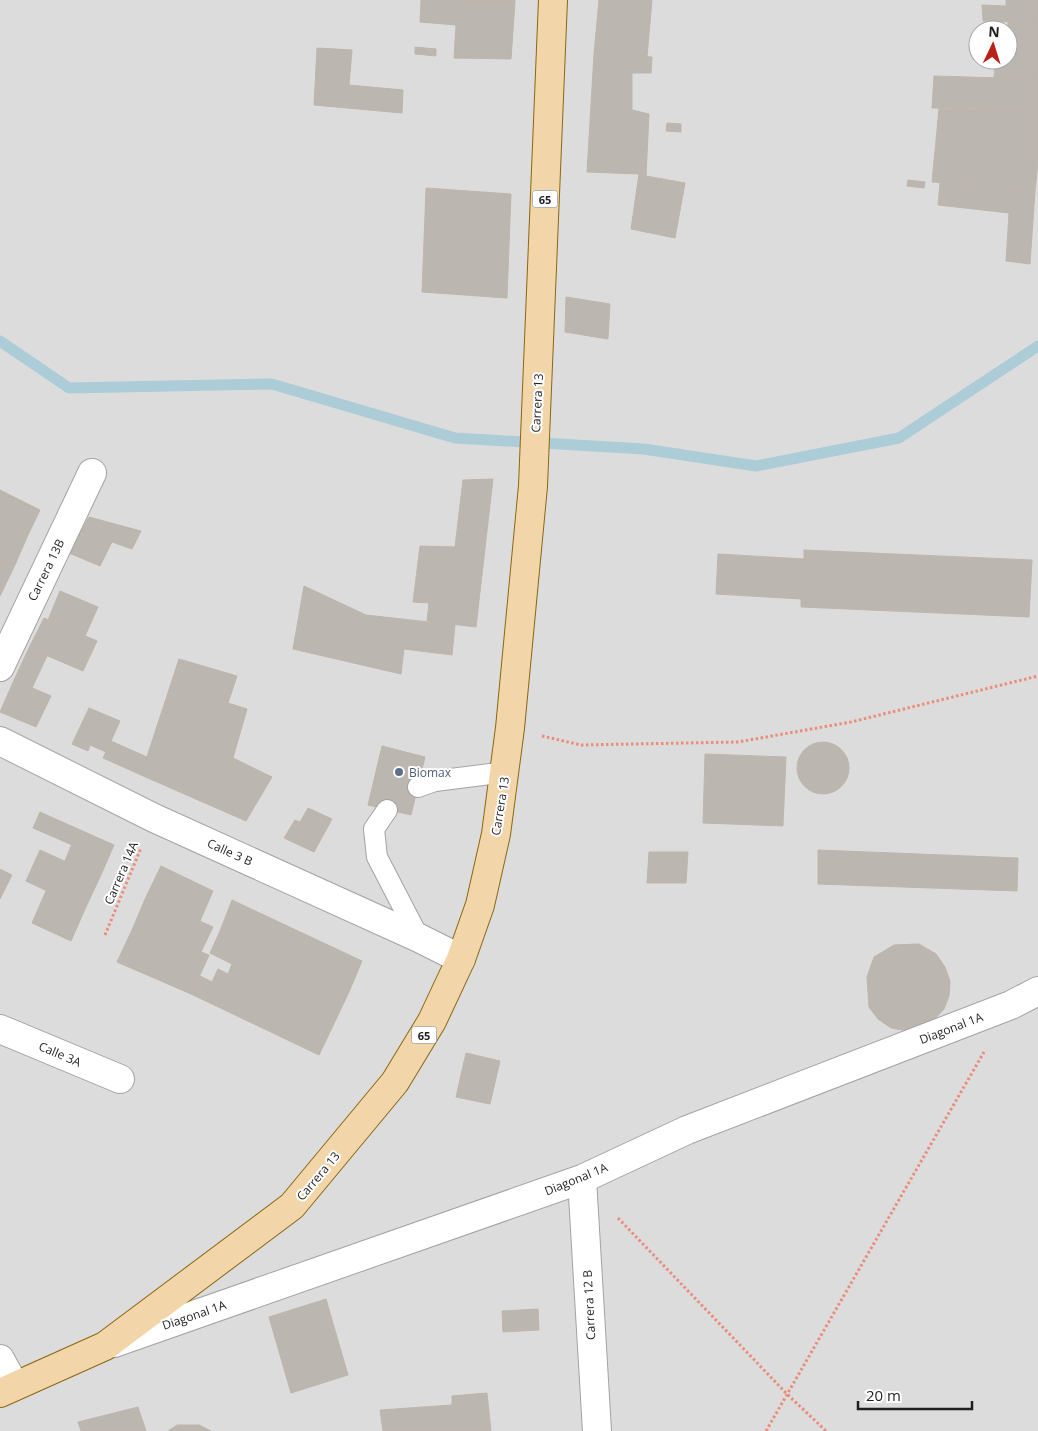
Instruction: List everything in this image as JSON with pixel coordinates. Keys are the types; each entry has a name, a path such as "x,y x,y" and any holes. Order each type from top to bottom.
{"main road":[{"name":"Carrera 13","path":"7,1389 105,1346 292,1206 395,1082 432,1021 461,959 480,905 496,834 506,772 533,486 553,0"}],"street":[{"name":"Carrera 13B","path":"0,667 92,474"},
{"name":"Calle 3 B","path":"0,742 154,818 419,938 461,959"},
{"name":"Diagonal 1A","path":"105,1346 582,1179 687,1130 1011,1005 1038,991"},
{"name":"Calle 3A","path":"5,1037 120,1079"},
{"name":"Carrera 12 B","path":"582,1179 597,1431"},
{"path":"0,1359 7,1389"}],"lane":[{"path":"418,787 435,781 506,772"},
{"path":"387,810 374,829 376,857 419,938"}],"path":[{"path":"510,728 581,745 738,742 851,722 1038,676"},
{"name":"Carrera 14A","path":"105,935 154,818"},
{"path":"766,1431 1011,1005"},
{"path":"582,1179 787,1394 826,1431"}],"shaded area":[{"path":"0,0 1038,0 1038,1431 0,1431"}],"building":[{"path":"421,0 515,2 511,59 454,58 456,25 420,22"},
{"path":"441,0 515,0 515,2"},
{"path":"599,0 652,0 647,57 594,54"},
{"path":"1006,0 1038,0 1038,23 1018,22 1018,20 983,20 982,5 1006,6"},
{"path":"1018,22 1038,23 1038,79 994,78 994,70 1018,70"},
{"path":"415,47 436,49 436,56 415,54"},
{"path":"317,48 352,50 349,85 403,90 402,113 314,105"},
{"path":"594,54 652,57 651,73 632,73 632,110 649,114 646,176 685,183 675,238 631,229 639,174 587,172"},
{"path":"934,76 1038,79 1038,110 932,108"},
{"path":"939,109 1038,110 1038,161 1035,192 932,182"},
{"path":"667,123 681,124 681,132 666,131"},
{"path":"908,180 925,182 924,188 907,186"},
{"path":"940,183 1035,192 1030,264 1006,261 1009,213 938,205"},
{"path":"426,188 511,194 507,298 422,292"},
{"path":"566,297 610,304 608,339 565,332"},
{"path":"493,479 476,627 427,621 429,603 413,602 420,546 455,547 463,480"},
{"path":"0,490 40,510 28,535 0,520"},
{"path":"89,517 141,531 132,549 112,542 100,566 69,553"},
{"path":"0,520 28,535 14,567 0,559"},
{"path":"804,550 1032,560 1029,617 801,607 801,599 716,594 718,554 804,559"},
{"path":"0,559 14,567 0,596"},
{"path":"304,586 366,615 455,625 452,655 404,649 401,674 293,649"},
{"path":"60,591 98,607 85,636 48,620"},
{"path":"44,618 97,641 83,671 29,648"},
{"path":"29,648 47,656 32,688 14,680"},
{"path":"179,659 237,676 228,703 247,709 233,758 272,777 246,821 141,775"},
{"path":"14,680 51,696 36,727 0,712"},
{"path":"89,708 120,721 106,752 90,745 88,751 72,744"},
{"path":"111,741 147,757 141,775 103,758"},
{"path":"823,742 833,744 841,750 847,758 849,768 847,778 841,786 833,792 823,794 813,792 805,786 799,778 797,768 799,758 805,750 813,744"},
{"name":"Biomax","path":"382,746 425,757 411,815 368,805"},
{"path":"705,754 786,757 783,826 703,823"},
{"path":"308,808 332,819 314,852 284,838 295,820 300,822"},
{"path":"40,812 78,829 72,845 33,828"},
{"path":"78,829 114,845 100,877 65,861"},
{"path":"40,850 100,877 85,909 26,881"},
{"path":"818,850 1018,858 1017,891 818,884"},
{"path":"649,852 688,852 686,883 647,883"},
{"path":"161,866 213,891 200,921 146,897"},
{"path":"0,869 12,875 0,899"},
{"path":"46,891 85,909 71,941 32,923"},
{"path":"146,897 213,927 201,952 209,955 206,962 132,930"},
{"path":"232,900 362,961 349,992 220,931"},
{"path":"132,930 206,962 191,994 117,962"},
{"path":"220,931 349,992 319,1055 191,994 200,976 212,982 218,969 228,974 232,964 210,953"},
{"path":"919,944 936,954 945,967 950,981 949,996 944,1009 932,1022 908,1031 891,1028 878,1019 869,1007 867,977 874,957 894,945"},
{"path":"466,1053 500,1061 490,1104 456,1097"},
{"path":"326,1299 348,1375 291,1393 269,1317"},
{"path":"538,1309 539,1330 503,1332 502,1311"},
{"path":"487,1393 491,1431 383,1431 380,1410 452,1405 452,1396"},
{"path":"138,1407 146,1431 81,1431 78,1422"},
{"path":"177,1425 199,1425 211,1431 168,1431"}],"waterway":[{"path":"0,341 69,388 272,384 455,438 644,449 756,466 899,438 1038,346"}],"place":[{"name":"Biomax","path":"399,772"}]}
